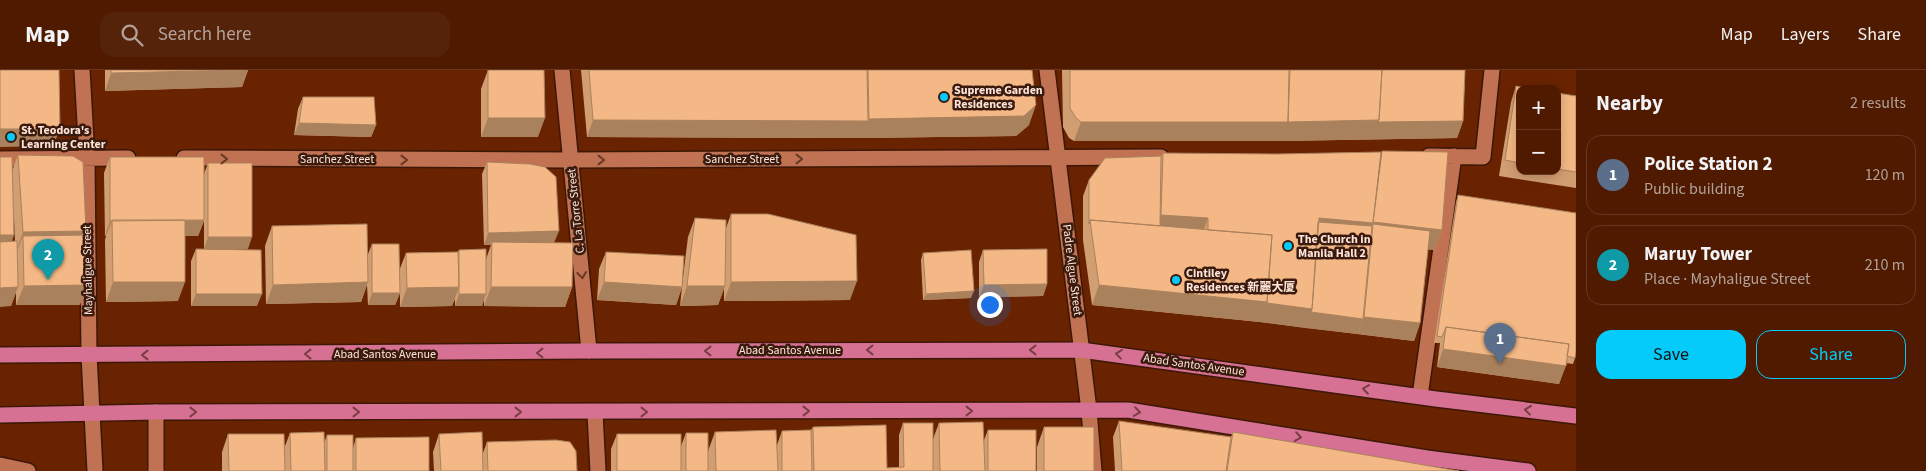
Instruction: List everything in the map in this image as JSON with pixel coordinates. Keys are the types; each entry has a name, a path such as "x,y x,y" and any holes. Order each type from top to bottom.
{"main road":[{"name":"Abad Santos Avenue","path":"0,355 1081,350 1576,416"},
{"path":"0,415 156,412 595,413 1128,410 1426,458 1528,471"}],"street":[{"name":"Mayhaligue Street","path":"82,70 87,158 89,356 94,471"},
{"name":"C. La Torre Street","path":"562,70 589,351"},
{"name":"Padre Algue Street","path":"1047,70 1089,410 1094,471"},
{"path":"1415,156 1483,157 1492,70"},
{"path":"1420,396 1454,156"},
{"name":"Sanchez Street","path":"166,158 571,160 1177,157"},
{"path":"0,160 147,158"},
{"path":"156,412 156,471"},
{"path":"595,413 598,471"},
{"path":"0,466 28,471"}],"building":[{"path":"0,70 59,70 60,129 0,129"},
{"path":"111,70 241,70 111,73"},
{"path":"488,70 544,70 545,118 488,118"},
{"path":"589,70 867,70 868,121 593,120"},
{"name":"Supreme Garden Residences","path":"868,70 1032,70 1036,105 1024,116 869,119"},
{"path":"1070,70 1289,70 1288,122 1081,122 1070,108"},
{"path":"1290,70 1382,70 1379,120 1288,122"},
{"path":"1382,70 1465,70 1463,121 1378,122"},
{"path":"1516,86 1516,162 1505,160"},
{"path":"1561,94 1576,96 1576,172 1561,170"},
{"path":"303,97 374,97 376,125 299,123"},
{"path":"1382,151 1448,152 1442,230 1373,222"},
{"path":"1381,152 1373,223 1319,218 1312,309 1267,303 1272,235 1208,230 1208,218 1161,215 1163,153 1276,154"},
{"path":"18,155 73,156 83,162 86,231 23,232"},
{"path":"1161,156 1160,226 1090,220 1089,224 1089,180 1105,158"},
{"path":"0,157 12,157 14,235 0,235"},
{"path":"110,157 204,157 204,220 110,221"},
{"path":"487,162 530,164 545,167 556,177 559,231 488,233"},
{"path":"208,163 252,163 252,237 208,237"},
{"path":"1458,195 1576,213 1575,358 1567,356 1569,344 1446,327 1442,337 1437,336"},
{"path":"731,214 768,214 856,235 857,281 731,282"},
{"path":"695,218 726,220 725,286 687,286"},
{"path":"112,220 185,220 185,282 113,282"},
{"name":"Cintiley Residences 新麗大厦","path":"1090,220 1272,235 1267,302 1099,285"},
{"path":"1318,222 1372,226 1363,319 1311,312"},
{"path":"367,224 368,282 273,285 272,226"},
{"path":"1373,224 1430,231 1420,323 1364,317"},
{"path":"87,235 87,285 24,286 23,236"},
{"path":"17,241 18,287 0,288 0,242"},
{"path":"492,242 573,243 572,287 491,287"},
{"path":"372,244 399,244 400,293 372,293"},
{"path":"196,249 261,250 262,294 196,294"},
{"path":"486,249 486,294 459,294 459,250"},
{"path":"1047,249 1047,284 984,285 983,250"},
{"path":"971,250 974,291 926,294 923,253"},
{"path":"458,252 459,287 407,288 406,253"},
{"path":"606,252 684,256 682,287 604,282"},
{"path":"1446,327 1569,344 1566,366 1443,349"},
{"path":"1119,421 1231,437 1226,471 1122,471"},
{"path":"983,422 985,471 940,471 939,423"},
{"path":"903,423 933,423 933,471 814,471 813,427 886,425 887,468 904,467"},
{"path":"1044,427 1094,427 1094,471 1044,471"},
{"path":"776,430 778,471 716,471 715,432"},
{"path":"811,430 812,471 782,471 782,431"},
{"path":"988,430 1036,430 1036,471 988,471"},
{"path":"324,432 325,471 291,471 290,433"},
{"path":"482,432 483,471 441,471 439,434"},
{"path":"1233,432 1459,471 1227,471"},
{"path":"686,433 708,433 708,471 686,471"},
{"path":"228,434 284,434 285,471 229,471"},
{"path":"617,434 681,434 681,471 617,471"},
{"path":"327,435 353,435 353,471 327,471"},
{"path":"429,437 429,471 356,471 356,438"},
{"path":"556,440 570,442 576,451 577,471 488,471 487,442"}],"place":[{"name":"Supreme Garden Residences","path":"944,97"},
{"name":"St. Teodora's Learning Center","path":"11,137"},
{"name":"The Church in Manila Hall 2","path":"1288,246"},
{"name":"Maruy Tower","path":"48,280"},
{"name":"Cintiley Residences 新麗大厦","path":"1176,280"},
{"name":"Police Station 2","path":"1500,364"}]}
